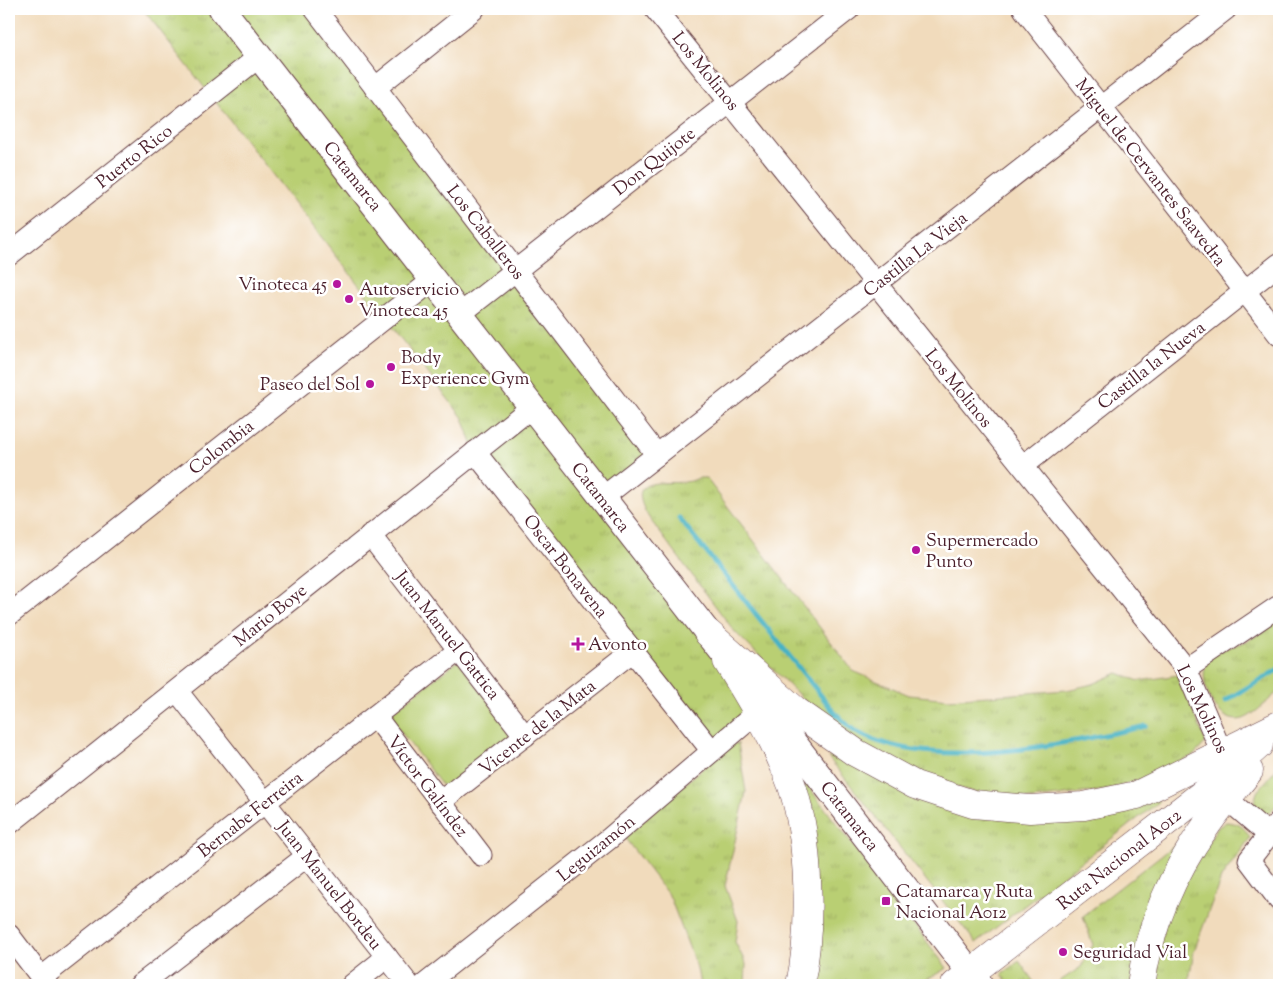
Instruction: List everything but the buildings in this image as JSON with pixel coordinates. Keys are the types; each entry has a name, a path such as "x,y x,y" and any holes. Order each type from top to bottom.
{"highway":[{"path":"708,633 762,708 792,786 804,848 808,910 800,985"},
{"path":"708,633 796,712 856,753 915,785 973,804 1030,809 1084,806 1137,795 1234,766 1227,799 1205,827 1158,914 1143,966 1141,985"},
{"name":"Ruta Nacional A012","path":"969,981 1279,728"}],"main road":[{"name":"Catamarca","path":"222,9 708,633"},
{"name":"Catamarca","path":"762,708 969,981"}],"street":[{"name":"Los Caballeros","path":"315,9 657,455"},
{"path":"375,88 474,9"},
{"name":"Los Molinos","path":"655,9 1186,669 1234,766"},
{"name":"Don Quijote","path":"460,314 849,9"},
{"name":"Miguel de Cervantes Saavedra","path":"1024,9 1279,335"},
{"name":"Castilla La Vieja","path":"602,498 1226,9"},
{"name":"Puerto Rico","path":"9,255 260,56"},
{"name":"Castilla la Nueva","path":"1023,466 1279,264"},
{"name":"Colombia","path":"9,615 433,280"},
{"name":"Mario Boye","path":"9,824 532,407"},
{"name":"Oscar Bonavena","path":"476,452 712,751"},
{"name":"Juan Manuel Gattica","path":"370,535 525,736"},
{"path":"1186,669 1279,606"},
{"name":"Bernabe Ferreira","path":"44,982 265,802 459,650"},
{"name":"Vicente de la Mata","path":"440,802 634,651"},
{"name":"Juan Manuel Bordeu","path":"177,691 409,985"},
{"name":"Leguizamón","path":"424,985 610,838 762,708"},
{"name":"Víctor Galíndez","path":"375,716 481,855"},
{"path":"1227,799 1274,828 1248,860 1279,900"},
{"path":"140,985 307,856"},
{"path":"9,935 44,982"},
{"path":"352,985 387,957"}],"green space":[{"path":"143,9 315,9 657,455 602,498 759,711 712,751 475,452 463,418"},
{"path":"706,478 853,671 909,695 949,699 1067,690 1093,684 1118,673 1139,681 1178,675 1206,742 1194,755 1149,777 1107,790 1032,799 981,794 930,780 862,750 803,699 735,632 649,518 641,502 641,492 646,486 655,483 689,481"},
{"path":"1279,620 1279,691 1248,717 1234,720 1225,716 1218,710 1207,691 1204,671 1207,662 1215,654 1251,639"},
{"path":"458,661 514,734 444,788 388,715"},
{"path":"738,743 746,792 725,886 738,921 735,942 746,964 745,985 700,985 697,968 670,897 624,837 730,745"},
{"path":"828,757 841,757 958,808 1155,795 1159,802 976,943"},
{"path":"1279,766 1279,802 1268,814 1260,814 1253,806 1257,792"},
{"path":"804,781 947,968 917,985 811,985"},
{"path":"1226,822 1241,826 1250,838 1221,878 1194,951 1188,985 1150,985 1168,911 1217,828"},
{"path":"1187,835 1130,985 1054,985 1081,967 1093,945 1083,916"},
{"path":"1019,961 1036,985 1010,985 1002,975"}],"waterway":[{"path":"679,518 835,713 858,733 889,745 924,751 962,753 1039,747 1146,726"},
{"path":"1225,701 1279,669"}],"place":[{"name":"Vinoteca 45","path":"337,284"},
{"name":"Autoservicio Vinoteca 45","path":"349,299"},
{"name":"Body Experience Gym","path":"391,367"},
{"name":"Paseo del Sol","path":"370,384"},
{"name":"Supermercado Punto","path":"916,550"},
{"name":"Avonto","path":"578,644"},
{"name":"Catamarca y Ruta Nacional A012","path":"886,901"},
{"name":"Seguridad Vial","path":"1063,952"}]}
